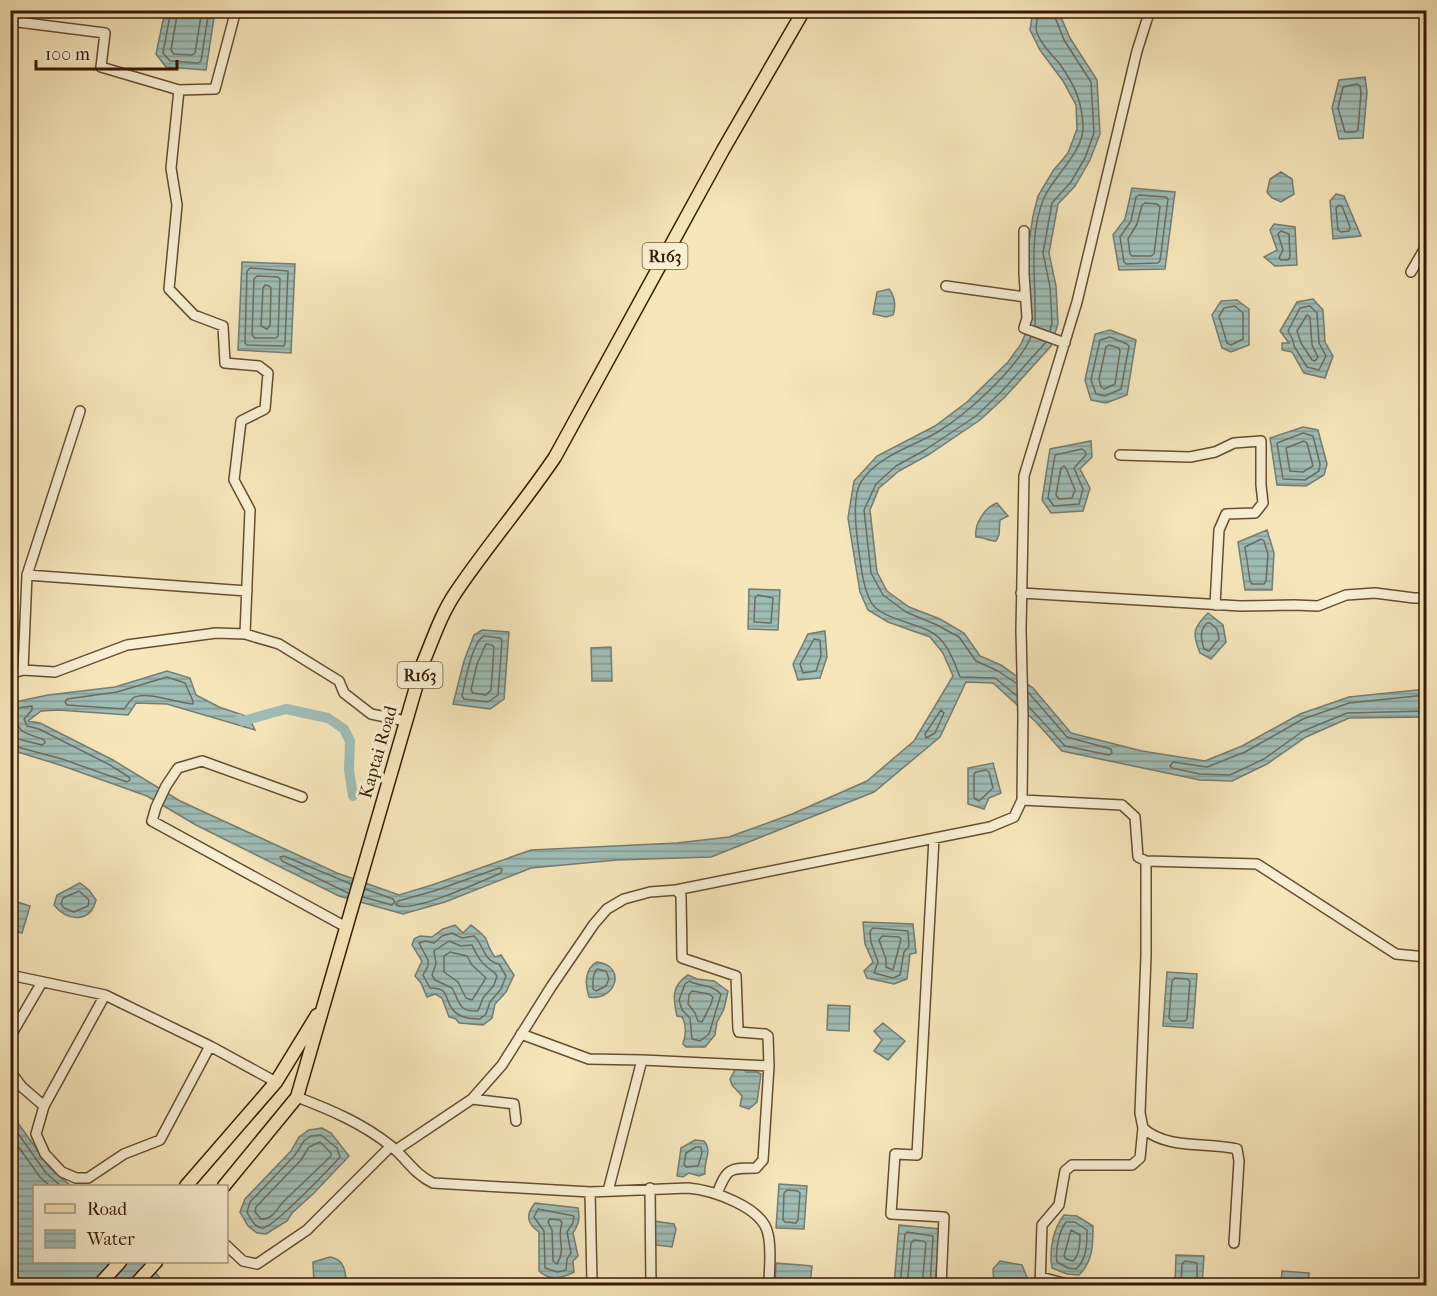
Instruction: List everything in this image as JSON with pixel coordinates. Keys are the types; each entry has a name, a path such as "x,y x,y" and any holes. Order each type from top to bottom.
{"main road":[{"name":"Kaptai Road","path":"325,1001 423,663 438,625 455,593 525,501 555,457 718,159 804,10"},
{"name":"R163","path":"187,1185 276,1082 325,1001"},
{"name":"R163","path":"225,1185 297,1097 325,1001"},
{"path":"98,1286 119,1263"},
{"path":"134,1286 155,1263"}],"street":[{"path":"10,21 105,33 101,67 179,90 215,89 236,10"},
{"path":"228,1247 243,1260 257,1264 307,1230 393,1148 472,1099 502,1065 594,924 607,909 650,892 676,890 990,827 1014,817 1022,800 1021,593 1024,476 1060,342 1077,302 1137,51 1150,10"},
{"path":"179,90 171,168 177,205 169,289 194,315 223,326 225,363 259,366 268,373 265,409 241,422 234,480 250,510 245,634"},
{"path":"1024,231 1027,318 1024,328 1060,342"},
{"path":"1411,272 1426,246"},
{"path":"946,286 1025,297"},
{"path":"22,670 27,575 80,411"},
{"path":"1120,455 1190,457 1215,452 1234,443 1261,441 1263,503 1255,513 1226,514 1219,530 1215,605"},
{"path":"27,575 246,591"},
{"path":"1021,593 1215,605 1318,606 1346,595 1375,593 1426,598"},
{"path":"10,674 22,670 55,672 127,645 216,633 245,634 279,644 339,681 344,693 371,714 406,721"},
{"path":"302,797 202,760 178,768 166,786 152,820 346,927"},
{"path":"1022,800 1122,805 1135,817 1138,857 1146,861 1257,864 1396,954 1426,957"},
{"path":"934,838 917,1155 894,1154 891,1214 944,1217 941,1286"},
{"path":"1074,1286 1041,1281 1042,1225 1059,1205 1065,1171 1072,1165 1132,1166 1140,1158 1143,1128 1140,1113 1146,956 1146,861"},
{"path":"676,890 681,895 682,958 736,976 738,1029 740,1032 768,1036 769,1066 763,1160 756,1168 734,1168 724,1174 717,1194"},
{"path":"10,975 105,995 210,1046 276,1082"},
{"path":"10,1037 14,1025 42,982"},
{"path":"105,995 44,1106 36,1134 45,1154 62,1172 76,1178 88,1178 124,1154 160,1140 210,1046"},
{"path":"521,1034 589,1059 769,1066"},
{"path":"608,1191 642,1060"},
{"path":"10,1071 22,1087 44,1106"},
{"path":"297,1097 346,1116 393,1148 421,1177 433,1183 590,1192 688,1188 704,1189 717,1194 741,1205 762,1221 766,1227 770,1247 769,1286"},
{"path":"472,1099 514,1104 516,1121"},
{"path":"1143,1128 1150,1135 1171,1142 1237,1149 1239,1161 1234,1243"},
{"path":"650,1188 651,1286"},
{"path":"590,1192 592,1281"}],"water":[{"path":"1033,10 1061,11 1060,15 1070,38 1097,80 1100,134 1090,160 1075,186 1058,204 1049,253 1056,286 1058,324 1051,346 1005,397 980,420 928,455 899,471 879,488 870,510 877,572 887,591 909,607 940,619 964,633 980,656 1001,665 1033,688 1071,733 1142,751 1205,761 1242,746 1300,714 1349,697 1426,689 1426,717 1349,718 1306,737 1267,764 1232,781 1200,780 1062,751 1036,722 993,683 966,682 940,737 874,792 711,857 617,860 531,868 445,902 403,914 339,896 196,825 147,796 11,750 10,703 48,695 115,687 167,671 190,678 196,695 219,707 249,717 255,730 167,704 136,703 128,715 41,711 28,721 40,723 113,760 180,801 337,873 399,895 531,850 677,843 729,837 792,814 867,781 914,741 953,676 943,653 930,637 888,622 868,610 860,592 848,518 854,481 877,456 935,426 967,402 1008,362 1021,344 1029,325 1028,249 1033,216 1038,196 1053,171 1068,153 1077,129 1076,105 1063,81 1040,50 1030,30"},
{"path":"165,11 215,11 206,70 166,67 156,54"},
{"path":"1365,77 1367,92 1363,138 1339,139 1332,108 1339,80"},
{"path":"1281,172 1292,179 1294,194 1281,202 1272,198 1267,192 1270,179"},
{"path":"1132,188 1175,192 1165,269 1119,270 1113,235 1125,219"},
{"path":"1336,194 1344,196 1361,236 1333,239 1330,201"},
{"path":"1274,224 1295,227 1297,265 1275,266 1264,257 1277,250 1270,230"},
{"path":"242,262 295,264 291,353 238,350"},
{"path":"889,289 893,295 893,315 886,317 873,314 877,292"},
{"path":"1313,299 1323,310 1325,342 1333,356 1325,378 1304,373 1292,352 1282,350 1282,343 1289,343 1280,331 1297,302"},
{"path":"1237,300 1249,309 1249,345 1231,352 1222,348 1212,315 1221,301"},
{"path":"1110,330 1136,340 1127,395 1106,403 1091,400 1085,380 1095,334"},
{"path":"1303,427 1318,430 1327,464 1324,475 1306,486 1277,485 1270,438"},
{"path":"1091,441 1092,457 1080,469 1090,488 1083,511 1051,513 1042,500 1050,449"},
{"path":"997,503 1008,516 1000,520 999,535 996,541 976,537 981,517 988,508"},
{"path":"1267,530 1274,553 1272,590 1245,590 1238,542"},
{"path":"749,589 780,590 778,630 748,629"},
{"path":"1208,613 1223,625 1226,642 1211,659 1200,653 1195,636 1199,623"},
{"path":"482,630 509,632 504,699 490,709 453,704 464,661 474,635"},
{"path":"825,631 827,657 820,678 798,680 793,664 808,634"},
{"path":"611,647 612,681 592,681 591,648"},
{"path":"993,763 1001,793 989,798 984,809 968,804 968,768"},
{"path":"80,883 96,900 89,913 78,918 71,917 54,905 57,895"},
{"path":"11,900 30,906 22,933 11,930"},
{"path":"863,922 913,924 916,953 910,954 907,979 894,984 867,978 864,971 873,962 865,944"},
{"path":"455,925 463,933 471,925 486,939 495,957 501,955 514,975 506,992 495,1004 492,1018 483,1025 459,1023 456,1019 449,1017 442,998 435,994 427,997 415,976 422,961 412,945 414,939 420,936 432,937 443,929"},
{"path":"597,962 607,965 612,970 615,976 614,983 606,994 589,997 588,973"},
{"path":"1167,972 1197,974 1193,1028 1163,1026"},
{"path":"688,975 697,979 714,981 728,991 715,1035 705,1047 686,1047 683,1044 685,1024 682,1017 677,1016 674,998 676,988"},
{"path":"828,1005 850,1006 849,1031 827,1030"},
{"path":"883,1023 905,1041 888,1060 874,1051 882,1040 874,1031"},
{"path":"736,1068 744,1068 746,1072 761,1074 757,1102 749,1109 740,1106 742,1096 732,1085 730,1079"},
{"path":"10,1112 51,1169 70,1185 33,1185 33,1263 147,1263 166,1285 11,1285"},
{"path":"322,1128 331,1133 349,1156 292,1213 287,1221 266,1234 257,1233 248,1226 240,1212 245,1199 291,1151 299,1137 309,1130"},
{"path":"695,1140 704,1141 707,1145 705,1174 699,1176 689,1173 683,1177 677,1176 681,1148"},
{"path":"779,1184 807,1186 804,1229 776,1228"},
{"path":"535,1203 578,1208 577,1227 573,1233 578,1256 573,1261 574,1272 556,1278 539,1271 539,1232 529,1218"},
{"path":"1064,1215 1077,1216 1093,1226 1090,1258 1079,1275 1067,1274 1052,1268 1053,1240"},
{"path":"654,1221 674,1224 676,1229 672,1247 653,1243"},
{"path":"899,1225 940,1229 935,1285 894,1286"},
{"path":"1176,1255 1204,1256 1202,1285 1175,1285"},
{"path":"330,1257 342,1264 346,1285 314,1285 313,1262"},
{"path":"1000,1261 1022,1265 1030,1285 994,1285 993,1269"},
{"path":"776,1263 812,1266 810,1285 775,1285"},
{"path":"1282,1271 1309,1273 1308,1285 1281,1285"}],"waterway":[{"path":"239,719 243,721 286,709 328,718 344,729 350,741 349,770 353,796"}]}
